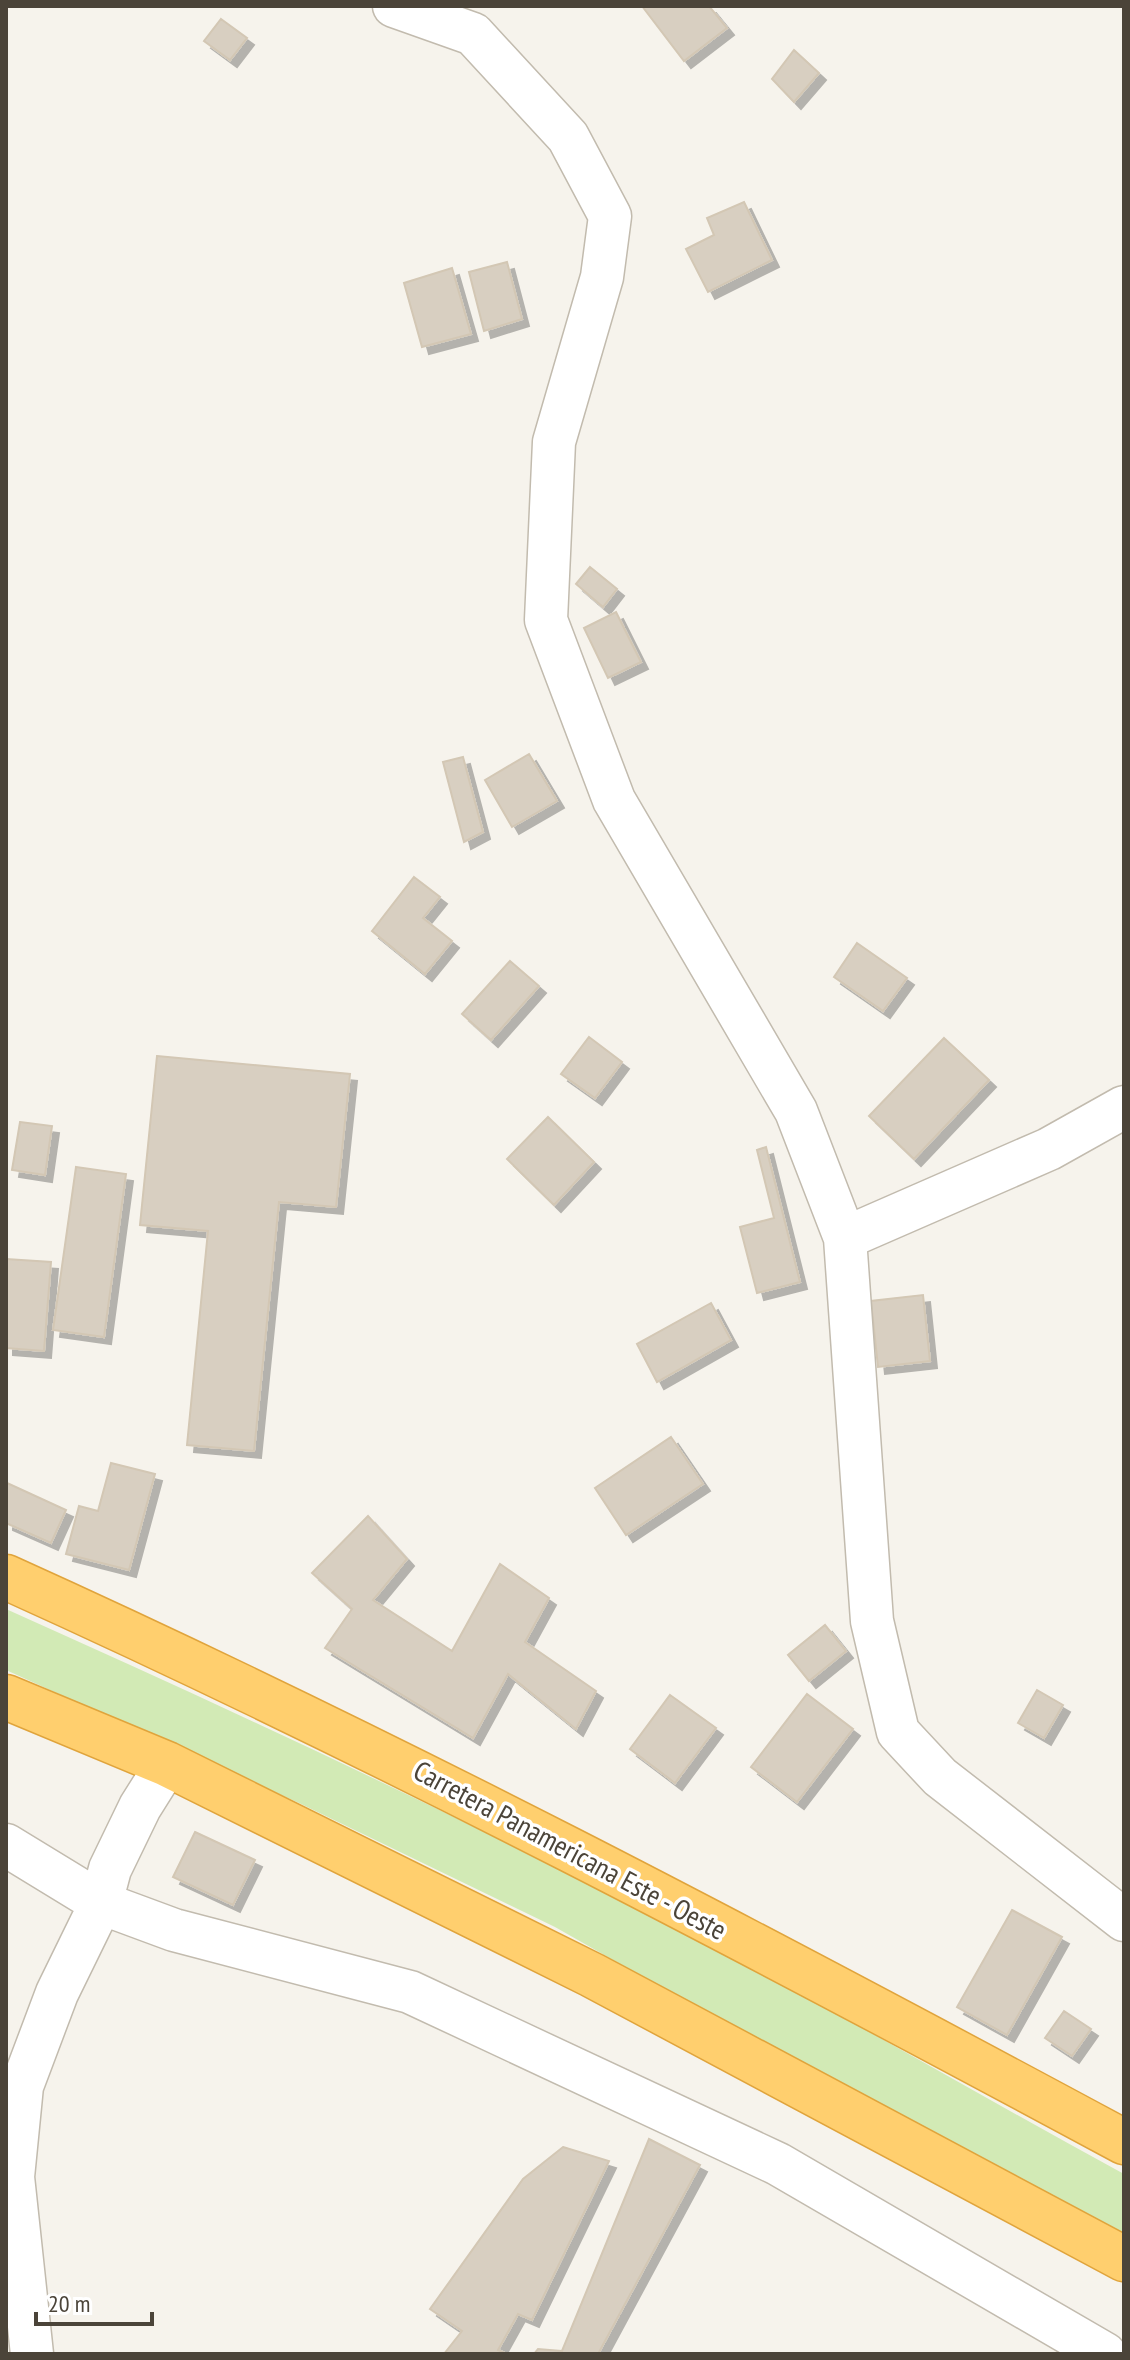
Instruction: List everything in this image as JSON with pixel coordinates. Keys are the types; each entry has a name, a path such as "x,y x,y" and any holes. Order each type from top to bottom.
{"highway":[{"name":"Carretera Panamericana Este - Oeste","path":"6,1577 348,1736 539,1831 1124,2142"},
{"path":"6,1697 167,1764 592,1975 1124,2259"}],"street":[{"path":"394,6 473,34 568,137 610,216 602,277 554,442 546,620 614,800 796,1111 845,1238 872,1621 898,1732 940,1777 1124,1920"},
{"path":"845,1238 1049,1149 1124,1107"},
{"path":"32,2354 13,2177 22,2086 57,1993 101,1903 120,1847 167,1764"},
{"path":"6,1845 101,1903 174,1930 410,1992 778,2164 1105,2354"}],"green space":[{"path":"6,1609 190,1692 554,1866 733,1958 1124,2174 1124,2237 770,2049 555,1927 299,1803 6,1670"}],"building":[{"path":"642,6 709,6 727,28 684,61"},
{"path":"221,19 247,38 230,60 204,41"},
{"path":"794,50 819,73 794,102 772,79"},
{"path":"744,202 772,260 708,292 686,249 714,235 707,218"},
{"path":"507,262 522,319 484,331 469,272"},
{"path":"452,268 471,334 422,347 404,283"},
{"path":"590,567 617,589 603,607 576,584"},
{"path":"616,612 641,662 608,678 584,628"},
{"path":"529,754 557,801 512,827 485,780"},
{"path":"463,757 483,832 464,842 443,762"},
{"path":"414,877 440,897 423,918 452,941 425,974 372,931"},
{"path":"857,943 907,978 883,1011 834,977"},
{"path":"510,961 539,986 491,1040 462,1014"},
{"path":"589,1037 622,1062 595,1098 561,1074"},
{"path":"944,1038 989,1080 914,1159 869,1116"},
{"path":"157,1056 350,1074 336,1207 279,1202 254,1451 187,1445 208,1231 140,1225"},
{"path":"548,1117 594,1162 554,1205 507,1159"},
{"path":"20,1122 52,1126 45,1175 12,1170"},
{"path":"766,1147 800,1282 757,1293 740,1227 774,1218 757,1150"},
{"path":"76,1167 126,1174 104,1337 53,1330"},
{"path":"6,1259 51,1262 44,1351 6,1348"},
{"path":"923,1295 930,1361 878,1367 871,1301"},
{"path":"711,1303 731,1340 657,1382 637,1344"},
{"path":"671,1437 703,1484 626,1535 595,1488"},
{"path":"111,1463 155,1474 129,1570 66,1554 79,1506 98,1511"},
{"path":"7,1483 66,1510 51,1543 6,1523"},
{"path":"368,1516 407,1559 373,1600 452,1651 500,1564 549,1598 525,1642 596,1691 576,1729 508,1674 473,1738 325,1648 352,1609 312,1573"},
{"path":"825,1625 846,1651 809,1681 788,1655"},
{"path":"1037,1690 1063,1705 1044,1738 1018,1723"},
{"path":"807,1694 853,1729 797,1802 751,1767"},
{"path":"670,1695 716,1728 675,1783 630,1749"},
{"path":"195,1832 255,1860 233,1905 173,1877"},
{"path":"1012,1910 1062,1937 1007,2035 957,2007"},
{"path":"1064,2011 1091,2029 1072,2056 1045,2038"},
{"path":"649,2139 700,2165 598,2354 534,2354 538,2349 562,2351"},
{"path":"563,2147 609,2161 532,2320 518,2314 498,2350 507,2354 444,2354 462,2331 430,2309 523,2179"}]}
